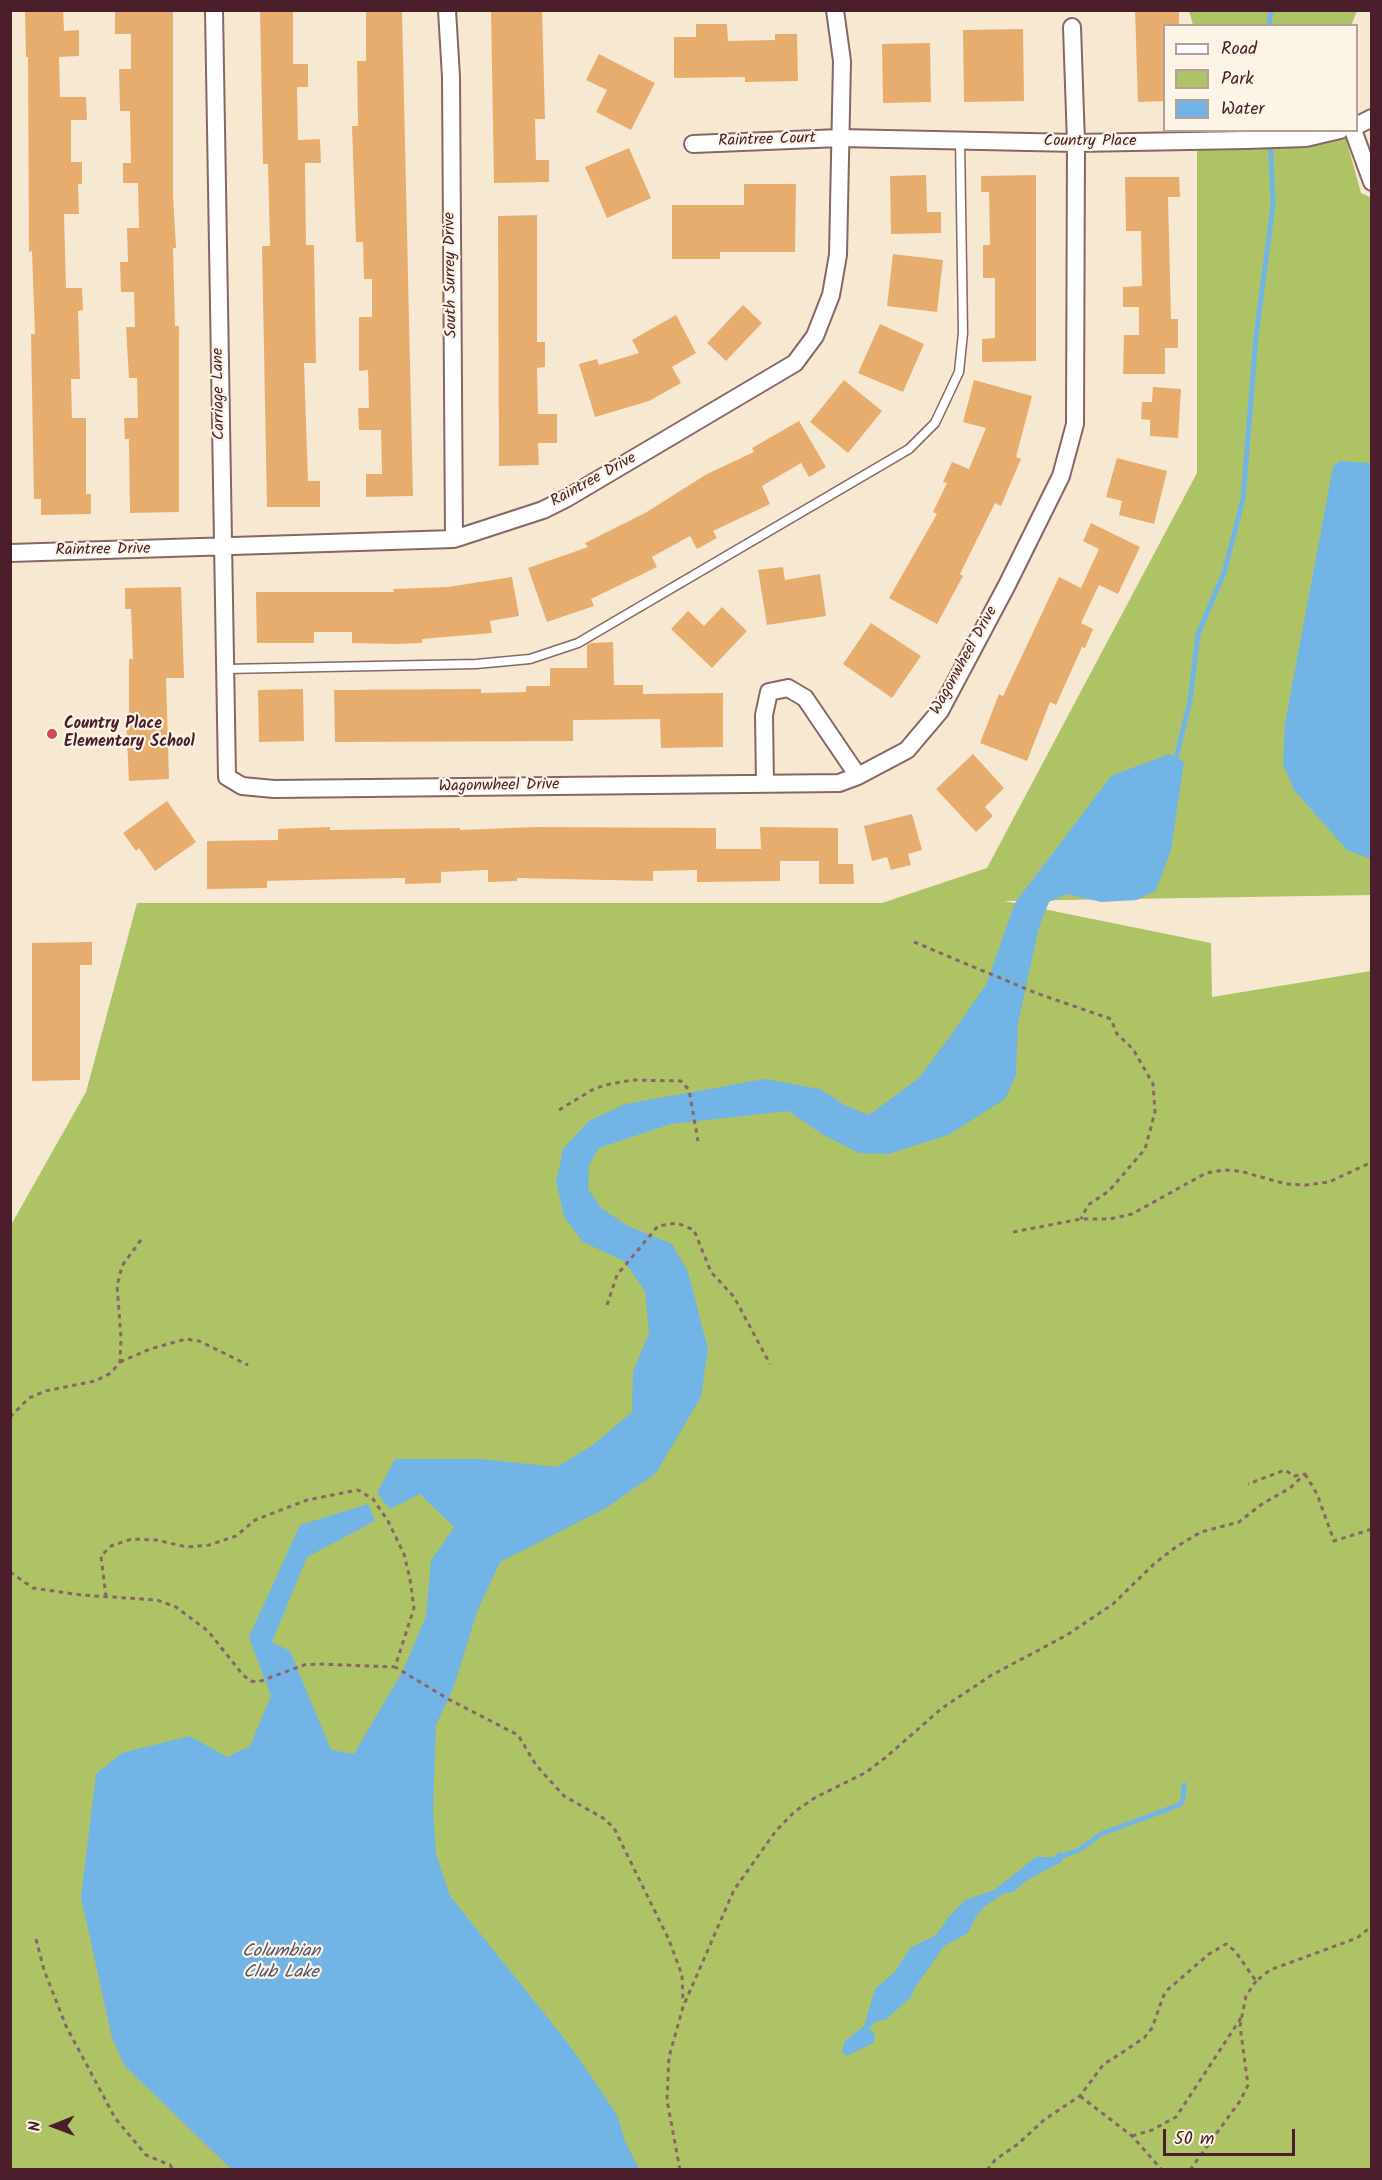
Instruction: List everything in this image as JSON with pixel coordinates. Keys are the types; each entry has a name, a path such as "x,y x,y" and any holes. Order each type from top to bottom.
{"street":[{"name":"Carriage Lane","path":"214,10 227,777"},
{"name":"South Surrey Drive","path":"447,10 451,77 454,539"},
{"name":"Raintree Drive","path":"10,553 454,539 543,510 567,498 795,363 815,336 831,295 838,255 842,60 835,10"},
{"name":"Wagonwheel Drive","path":"227,777 242,786 274,789 839,783 858,776 907,750 940,711 1060,476 1075,424 1076,143 1072,27"},
{"name":"Country Place","path":"840,138 1076,143 1306,138 1332,132"},
{"path":"1354,132 1371,182"},
{"name":"Raintree Court","path":"693,144 840,138"},
{"path":"765,784 764,715 769,693 788,688 805,698 858,776"}],"lane":[{"path":"225,669 476,664 530,659 578,643 909,449 935,423 958,372 963,333 960,140"}],"path":[{"path":"914,942 984,969 1036,993 1111,1019 1117,1034 1133,1049 1153,1084 1155,1112 1145,1149 1109,1191 1088,1205 1081,1219"},
{"path":"559,1110 592,1090 632,1080 681,1081 689,1090 694,1127 699,1141"},
{"path":"1013,1232 1081,1219 1110,1219 1132,1214 1206,1173 1224,1170 1240,1171 1286,1184 1306,1185 1329,1182 1371,1162"},
{"path":"607,1305 617,1275 658,1226 677,1223 694,1230 711,1272 734,1297 770,1364"},
{"path":"120,1362 122,1338 117,1286 122,1266 143,1237"},
{"path":"11,1414 37,1394 95,1381 111,1373 120,1362 150,1349 186,1339 199,1341 248,1365"},
{"path":"1248,1484 1285,1470 1294,1476 1305,1474"},
{"path":"1305,1474 1317,1494 1334,1541 1371,1528"},
{"path":"680,2169 667,2100 669,2057 683,2007 734,1890 774,1832 794,1812 816,1797 865,1773 903,1744 941,1709 990,1676 1086,1622 1135,1585 1155,1563 1192,1536 1239,1522 1262,1503 1290,1488 1305,1474"},
{"path":"106,1597 101,1556 111,1545 132,1539 156,1540 187,1547 210,1545 237,1536 255,1520 308,1500 358,1490 373,1499 388,1521 404,1554 414,1608 395,1667"},
{"path":"10,1572 33,1588 106,1597 157,1600 176,1607 208,1631 243,1676 258,1682 304,1665 326,1663 395,1667 448,1699 518,1735 536,1765 564,1796 603,1818 614,1828 669,1940 682,1975 683,2007"},
{"path":"1190,2169 1240,2101 1248,2085 1240,2025 1246,1996 1257,1980 1270,1970 1358,1938 1371,1926"},
{"path":"36,1939 44,1970 66,2026 116,2118 146,2155 170,2165 173,2169"},
{"path":"987,2169 1044,2120 1080,2096 1103,2065 1144,2038 1152,2028 1165,1992 1209,1954 1226,1944 1235,1951 1257,1980"},
{"path":"1132,2136 1152,2130 1176,2116 1242,2016"},
{"path":"1080,2096 1132,2136 1162,2169"}],"green space":[{"path":"1189,10 1357,11 1352,24 1193,24"},
{"path":"1197,132 1344,132 1361,193 1372,198 1371,895 1004,901 1211,943 1212,997 1371,971 1371,2169 11,2170 11,1225 86,1092 137,903 882,903 987,868 1197,473"}],"water":[{"path":"1339,461 1371,463 1371,859 1347,850 1294,790 1283,764 1285,723 1333,467"},
{"name":"Columbian Club Lake","path":"1169,754 1184,762 1171,850 1156,890 1137,900 1101,902 1067,894 1049,902 1039,927 1018,1023 1016,1075 1005,1099 948,1135 888,1154 859,1153 822,1134 788,1111 671,1124 599,1148 589,1165 588,1189 601,1208 628,1226 672,1244 688,1272 708,1349 701,1397 656,1473 606,1508 500,1562 477,1612 454,1686 436,1725 433,1809 436,1854 450,1896 564,2038 589,2073 617,2115 625,2141 639,2169 231,2169 125,2066 112,2038 81,1897 96,1774 122,1753 190,1736 227,1757 250,1746 271,1696 249,1637 300,1525 368,1504 375,1521 307,1557 272,1642 290,1651 331,1750 354,1754 403,1671 426,1616 431,1561 454,1527 420,1494 390,1509 377,1493 395,1459 480,1459 557,1467 593,1445 632,1412 633,1371 649,1333 645,1291 624,1261 583,1242 564,1216 556,1182 563,1149 589,1121 625,1104 765,1079 820,1089 846,1106 869,1115 919,1078 951,1035 986,985 1015,903 1111,776"},
{"path":"1059,1852 1063,1853 1063,1861 1026,1881 1013,1892 1004,1893 984,1907 975,1918 968,1933 944,1946 914,1989 912,1996 885,2020 879,2020 869,2028 875,2035 873,2043 847,2056 842,2053 845,2041 864,2026 875,1989 895,1972 910,1948 936,1935 950,1915 965,1900 994,1890 1036,1857 1054,1857"}],"building":[{"path":"25,10 63,10 64,31 79,30 79,56 59,57 60,97 86,97 87,120 71,120 71,162 82,162 82,184 78,184 79,214 64,214 66,288 82,288 83,310 78,311 80,379 71,379 72,418 86,418 86,494 91,494 91,514 41,515 41,499 34,499 31,334 35,334 32,251 29,252 28,57 26,57"},
{"path":"115,10 173,10 173,195 176,248 173,248 175,326 179,326 179,512 130,513 129,439 125,439 124,418 138,418 137,378 129,378 126,327 135,327 134,292 121,292 120,262 128,262 127,228 139,228 138,183 123,183 123,163 131,163 130,111 120,111 119,69 131,69 131,34 115,34"},
{"path":"260,10 293,10 293,64 308,64 308,87 297,87 298,140 320,139 321,163 305,163 306,245 314,245 316,363 304,363 308,481 320,481 320,507 267,507 262,246 270,246 268,164 263,164"},
{"path":"366,10 402,10 413,496 366,497 366,474 382,474 381,430 359,430 358,408 369,408 368,370 359,371 359,317 372,317 372,279 364,279 363,242 356,242 352,126 358,126 357,61 366,61"},
{"path":"491,10 542,10 545,119 535,119 536,160 549,160 549,182 494,183"},
{"path":"1135,10 1179,10 1179,24 1163,24 1163,101 1138,102"},
{"path":"696,24 727,24 728,41 775,40 775,34 797,34 798,81 745,82 745,77 674,78 674,37 696,37"},
{"path":"1023,29 1024,101 964,102 963,30"},
{"path":"930,43 931,102 883,103 882,44"},
{"path":"599,54 655,83 631,130 596,112 607,90 586,80"},
{"path":"629,148 651,198 607,218 585,167"},
{"path":"926,175 927,212 941,212 941,233 891,234 890,176"},
{"path":"1036,175 1036,361 982,362 982,339 995,338 995,278 983,278 983,245 990,245 989,192 981,192 981,176"},
{"path":"1125,177 1179,177 1180,197 1168,197 1171,319 1178,319 1178,348 1165,348 1165,374 1123,374 1124,335 1139,335 1139,307 1123,307 1123,287 1142,286 1141,231 1126,231"},
{"path":"744,184 796,184 795,252 720,252 720,259 672,259 672,205 744,205"},
{"path":"537,215 537,342 545,342 545,367 537,368 538,414 557,414 557,443 538,443 539,465 499,466 498,216"},
{"path":"893,254 943,260 937,312 887,306"},
{"path":"743,305 762,323 726,361 707,343"},
{"path":"676,315 696,353 672,367 681,383 649,401 595,417 579,364 597,359 599,365 639,353 632,340"},
{"path":"880,324 924,344 903,392 858,373"},
{"path":"844,380 882,411 848,453 810,422"},
{"path":"974,380 1032,396 1016,457 1021,459 1001,506 995,503 960,574 963,576 937,624 889,598 937,514 933,512 947,483 943,482 952,462 969,469 986,428 963,422"},
{"path":"1153,387 1181,389 1178,438 1150,436 1150,420 1141,419 1142,402 1152,402"},
{"path":"799,421 826,467 809,477 801,463 762,486 770,504 713,531 717,538 697,549 690,536 652,557 657,567 591,599 594,606 547,622 528,568 588,547 585,543 645,513 707,474 754,452 752,448"},
{"path":"1117,458 1167,471 1154,524 1119,515 1122,501 1106,497"},
{"path":"1091,523 1140,547 1118,594 1099,585 1081,623 1093,629 1085,648 1082,647 1056,705 1050,702 1027,761 980,743 999,694 1003,696 1059,577 1081,588 1099,549 1083,541"},
{"path":"783,567 785,580 820,574 826,616 767,625 758,570"},
{"path":"512,577 519,616 490,621 492,633 422,639 422,643 396,644 352,643 352,632 314,632 314,643 257,643 256,592 394,592 393,589 448,587"},
{"path":"181,587 184,678 166,678 169,779 129,781 126,719 129,719 129,659 133,659 131,609 125,609 125,588"},
{"path":"722,607 747,631 712,668 671,629 688,611 704,626"},
{"path":"871,623 921,656 892,698 843,664"},
{"path":"613,642 614,685 643,685 643,694 723,693 723,747 661,748 660,719 573,720 573,741 335,742 334,690 481,689 481,693 526,692 526,686 550,686 550,668 587,668 587,645"},
{"path":"303,689 304,741 259,742 258,690"},
{"path":"973,754 1004,788 985,807 993,816 976,832 936,789"},
{"path":"167,801 196,842 155,871 139,848 136,851 123,833"},
{"path":"912,814 922,850 908,854 911,865 891,870 887,857 872,861 864,826"},
{"path":"330,827 330,830 460,828 460,830 536,827 716,828 716,849 761,849 760,827 838,828 838,864 853,864 854,884 819,884 819,861 780,861 780,881 697,882 697,870 653,871 653,881 517,878 517,881 488,882 488,870 441,872 441,883 405,884 405,878 267,881 267,888 207,889 207,841 278,840 278,829"},
{"path":"92,942 92,965 80,965 80,1080 32,1081 32,943"}],"waterway":[{"path":"1269,24 1271,10"},
{"path":"1176,758 1190,701 1198,634 1224,573 1243,499 1256,337 1273,205 1270,132"},
{"path":"1063,1856 1079,1850 1101,1834 1179,1805 1183,1800 1184,1785"}],"place":[{"name":"Country Place Elementary School","path":"52,734"}]}
